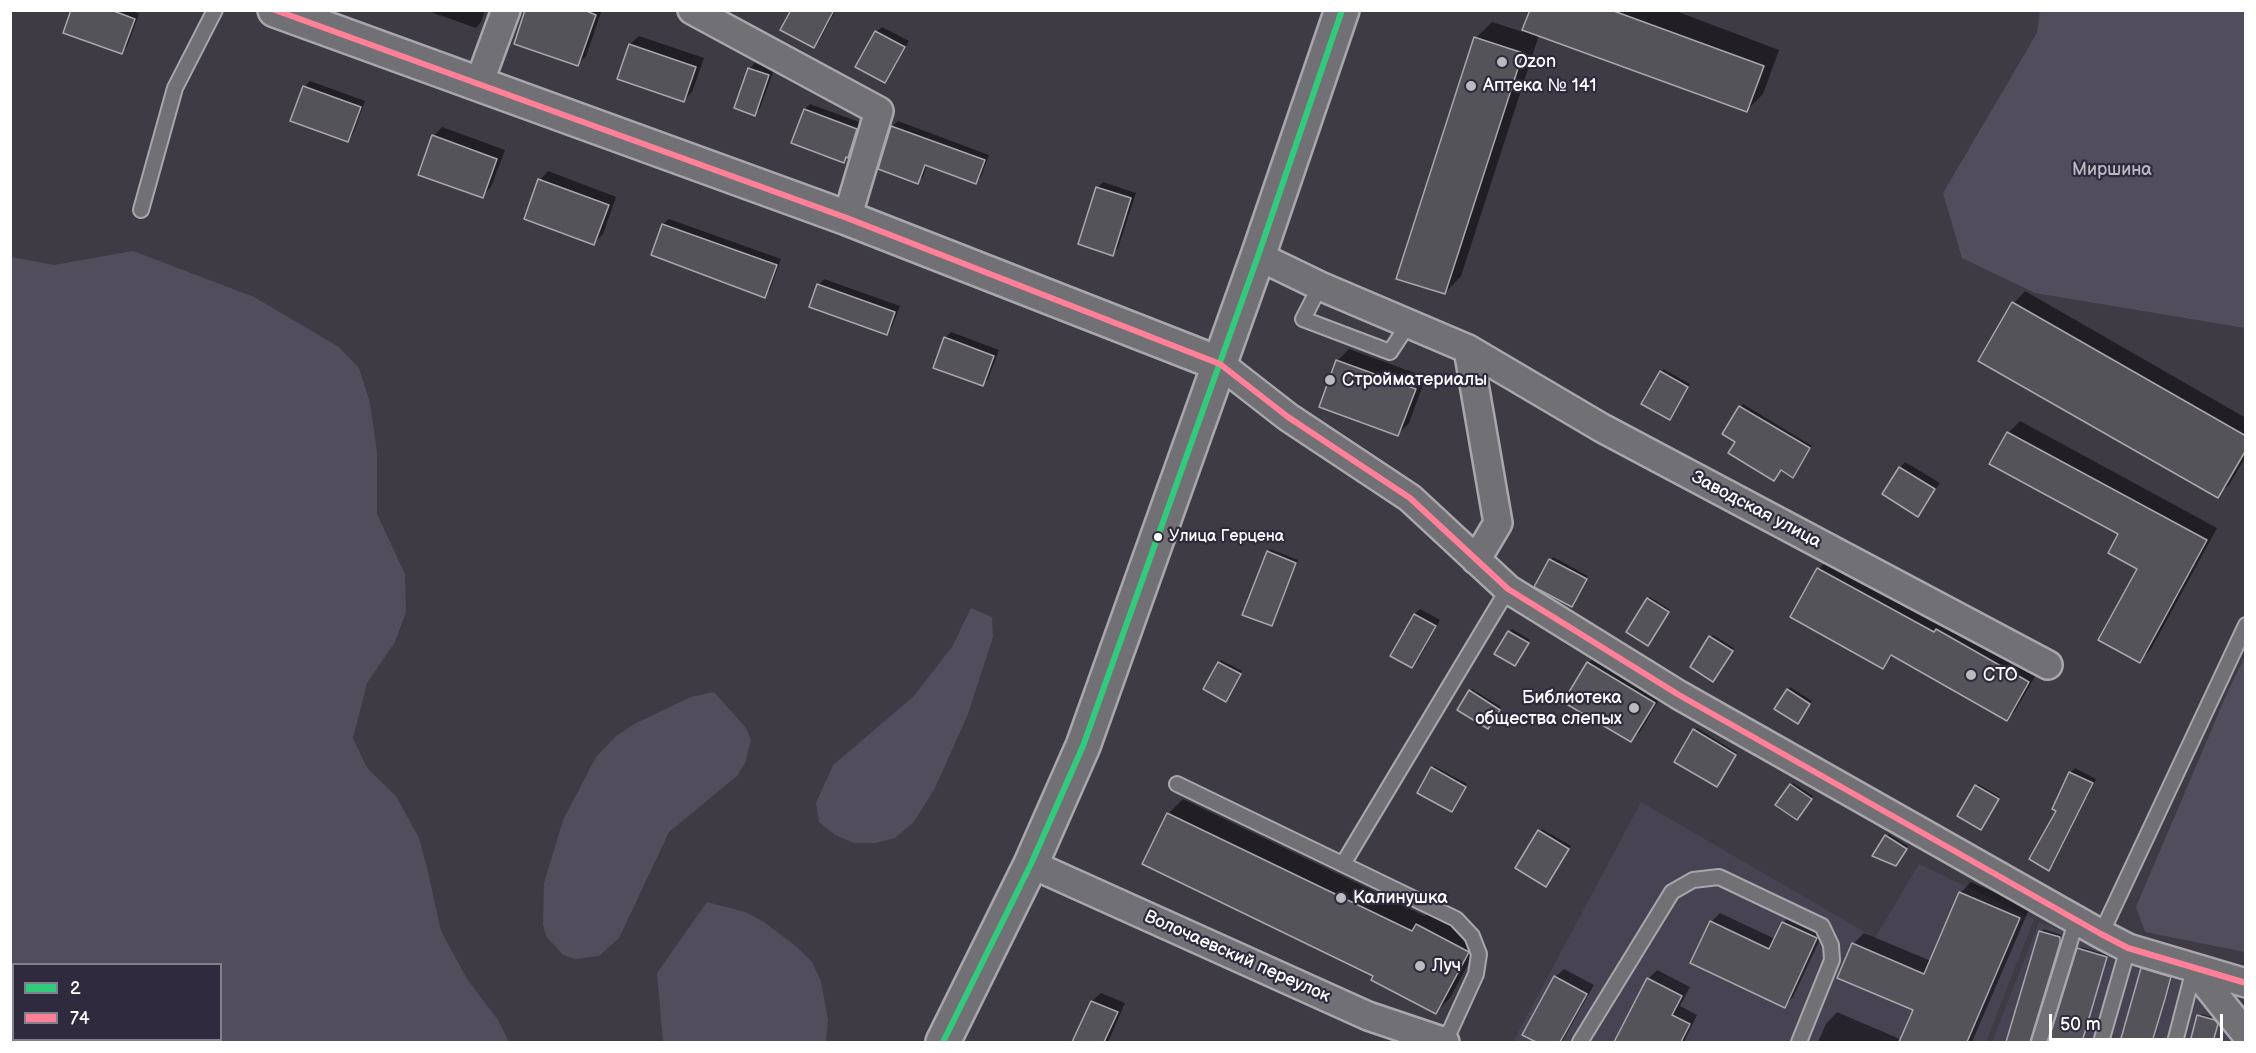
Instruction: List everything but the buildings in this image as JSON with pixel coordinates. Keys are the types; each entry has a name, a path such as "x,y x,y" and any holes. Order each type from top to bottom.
{"main road":[{"path":"275,10 847,219 1220,364"},
{"path":"943,1042 1031,864 1083,746 1220,364 1342,10"}],"street":[{"path":"478,86 506,10"},
{"path":"692,10 879,111 847,219"},
{"name":"Заводская улица","path":"1258,256 1320,286 1468,349 1602,428 2048,665"},
{"path":"1468,349 1498,523 1476,560"},
{"path":"1220,364 1288,417 1410,498 1508,590 1679,695 2076,922 2128,948 2246,983"},
{"name":"Волочаевский переулок","path":"1031,864 1368,1016 1446,1042"},
{"path":"2194,969 2246,1035"}],"lane":[{"path":"141,210 175,88 215,10"},
{"path":"1320,286 1303,319 1390,352 1409,323"},
{"path":"1343,864 1508,590"},
{"path":"2101,934 2246,625"},
{"path":"1177,784 1456,919 1472,936 1479,954 1476,974 1446,1042"},
{"path":"1580,1042 1672,892 1694,880 1719,877 1821,926 1831,945 1832,960 1799,1042"},
{"path":"2039,1042 2076,922"},
{"path":"2101,1042 2128,948"},
{"path":"2175,1042 2194,969"}],"shaded area":[{"path":"1641,802 1875,938 1919,864 2034,919 1986,1042 1513,1042"},
{"path":"2039,922 2181,975 2242,1042 1992,1042"}],"green space":[{"name":"Миршина","path":"2040,11 2245,11 2245,328 2035,293 1962,258 1943,193 2037,33"},
{"path":"133,251 254,297 339,347 359,368 370,403 377,452 377,514 405,574 406,612 395,642 367,683 353,738 367,768 396,796 419,838 441,931 467,979 498,1020 509,1042 11,1042 11,257 54,265"},
{"path":"971,608 992,617 993,637 968,714 935,788 913,823 895,838 876,843 854,843 835,835 819,822 816,803 833,765 913,697 952,647"},
{"path":"2245,656 2245,952 2145,932 2136,907"},
{"path":"714,692 746,728 751,740 745,763 738,775 669,832 619,938 599,956 575,959 563,955 546,936 543,924 544,883 563,820 596,757 616,736 636,723 691,697"},
{"path":"707,902 745,912 764,922 797,947 812,962 821,981 828,1020 826,1042 663,1042 657,973"}],"transit line":[{"name":"74","path":"275,10 847,218 1220,364 1288,417 1410,498 1508,589 1679,695 2128,948 2246,983"},
{"name":"2","path":"943,1042 1031,864 1083,746 1258,256 1342,10"}],"place":[{"name":"Ozon","path":"1502,62"},
{"name":"Аптека № 141","path":"1471,86"},
{"name":"Стройматериалы","path":"1330,380"},
{"name":"Улица Герцена","path":"1158,537"},
{"name":"СТО","path":"1971,675"},
{"name":"Библиотека общества слепых","path":"1634,708"},
{"name":"Калинушка","path":"1341,898"},
{"name":"Луч","path":"1420,966"}]}
